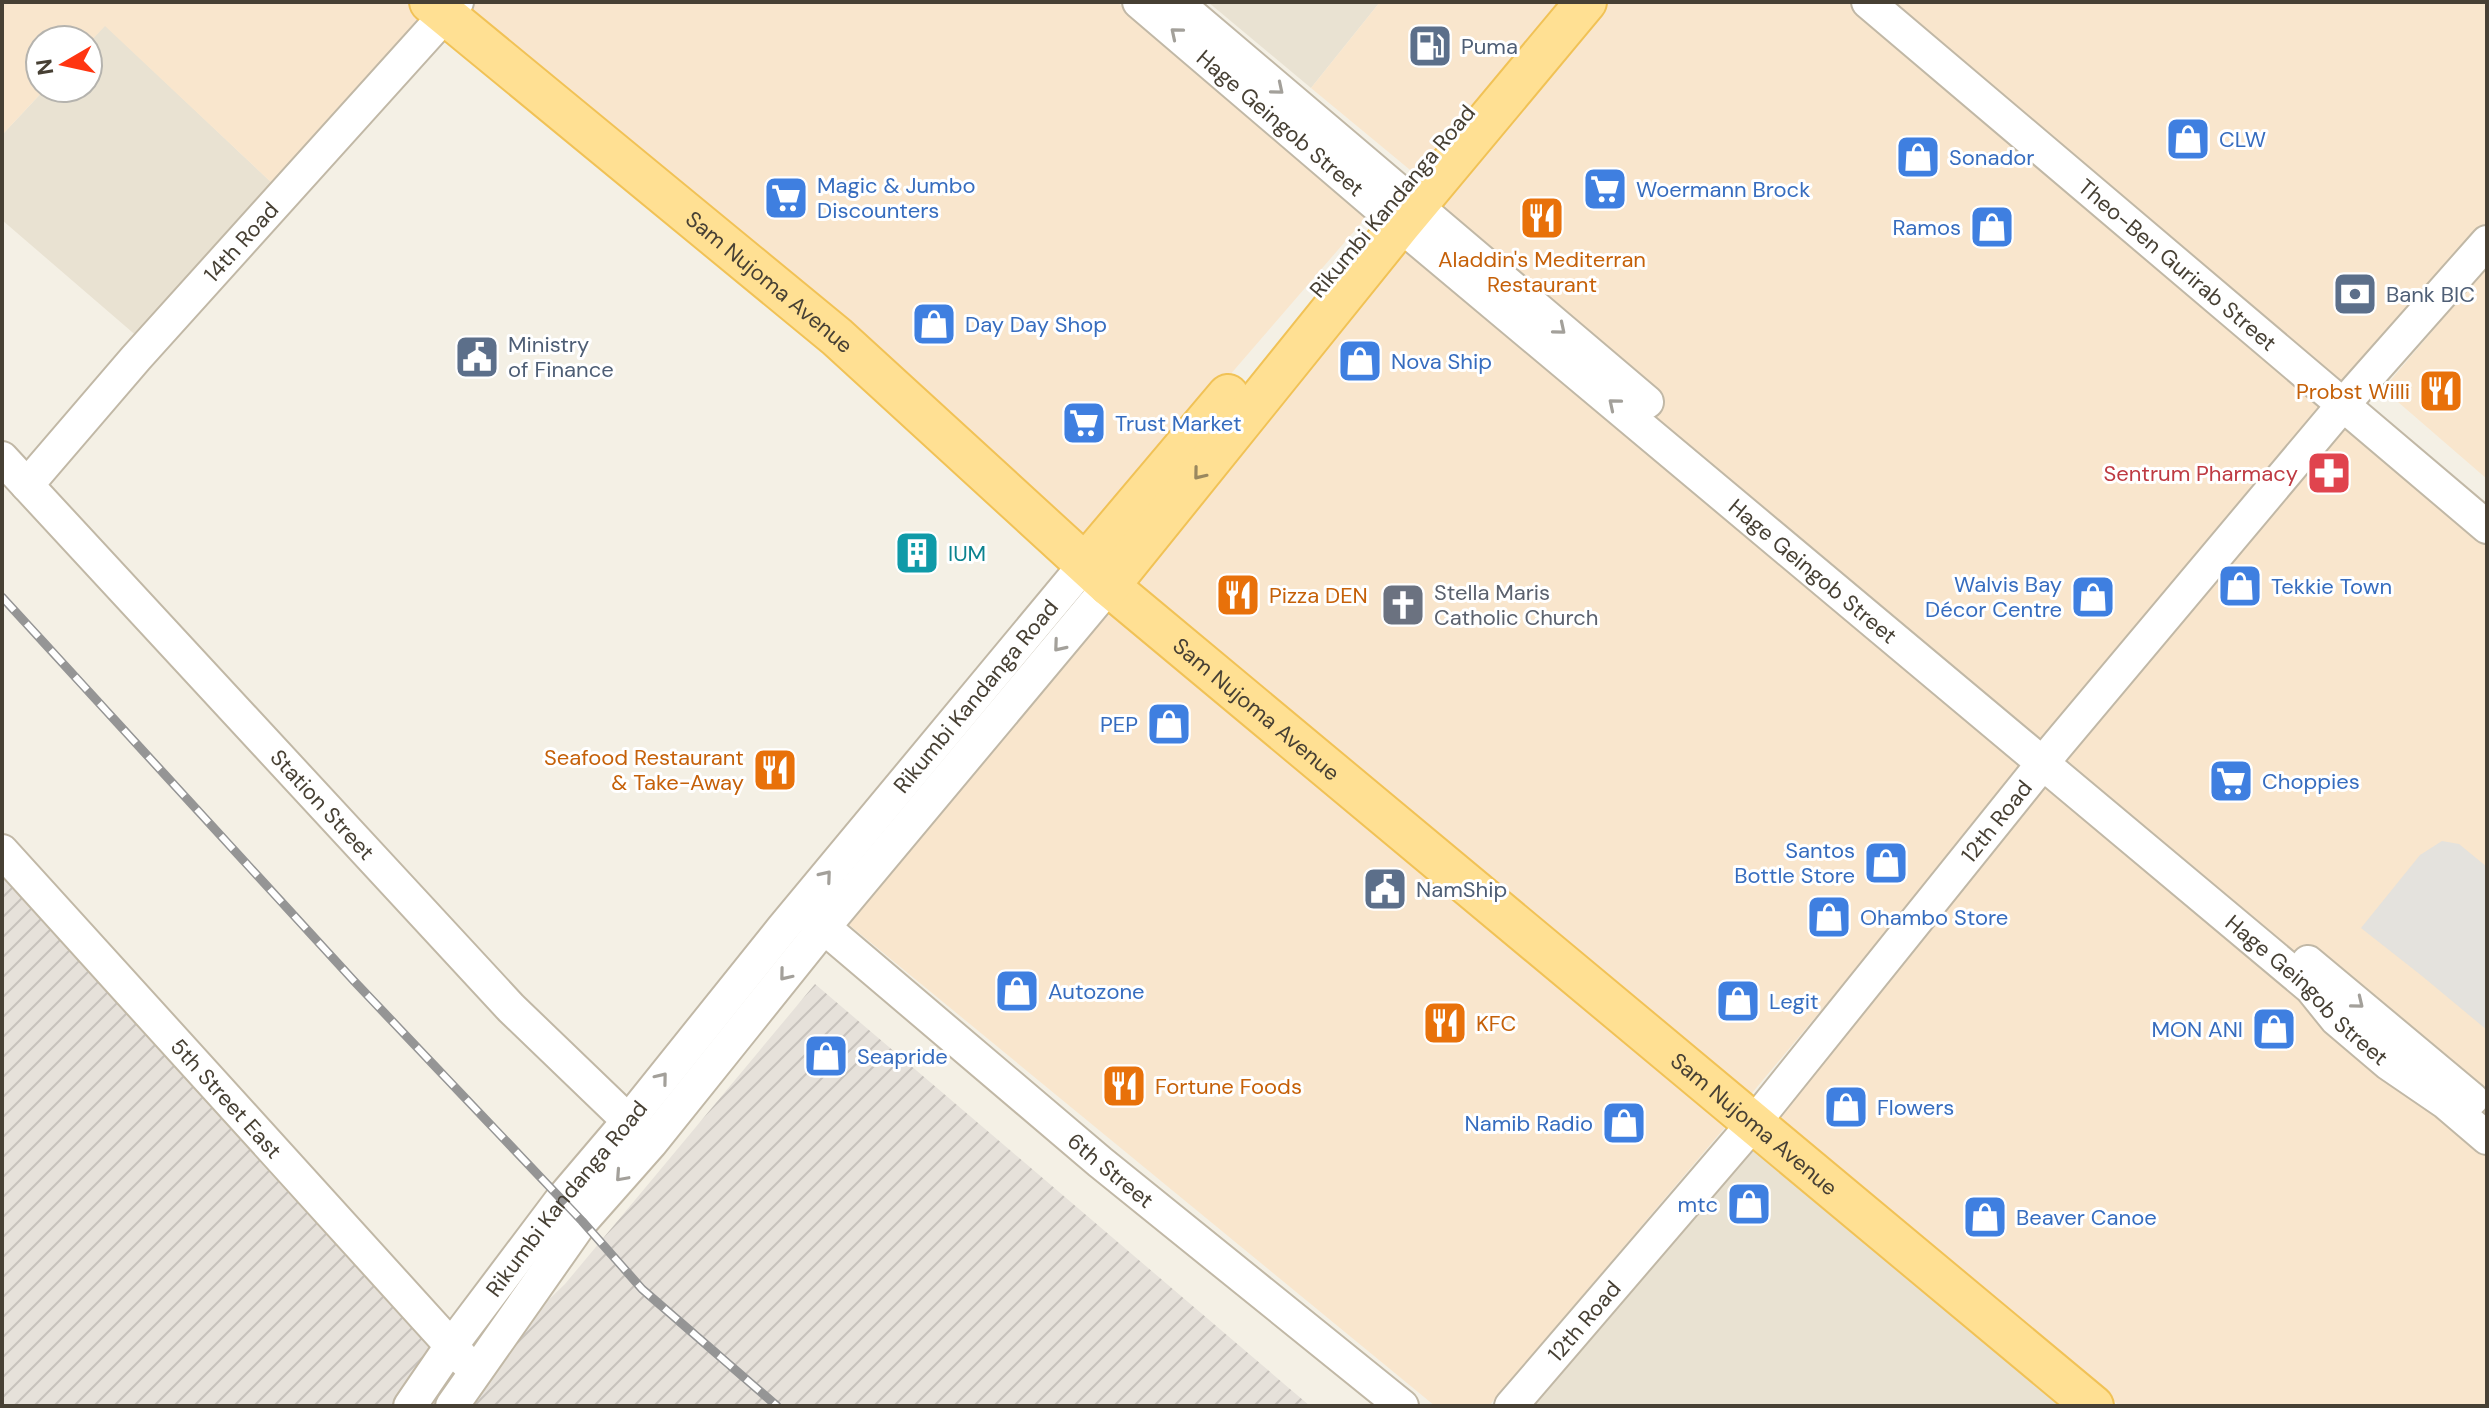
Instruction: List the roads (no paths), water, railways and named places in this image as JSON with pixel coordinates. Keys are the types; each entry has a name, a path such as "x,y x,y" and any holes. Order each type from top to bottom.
{"main road":[{"name":"Rikumbi Kandanga Road","path":"1098,575 1400,208 1558,2"},
{"name":"Rikumbi Kandanga Road","path":"1400,208 1586,2"},
{"name":"Sam Nujoma Avenue","path":"444,6 837,337 1098,575 2093,1406"}],"street":[{"name":"Hage Geingob Street","path":"1139,2 1400,208 2049,755 2487,1112"},
{"name":"Hage Geingob Street","path":"1176,2 1400,208"},
{"name":"Theo-Ben Gurirab Street","path":"1868,2 2349,398 2487,500"},
{"name":"Theo-Ben Gurirab Street","path":"1901,2 2349,398 2487,527"},
{"name":"14th Road","path":"27,485 444,6"},
{"name":"12th Road","path":"1511,1406 1753,1124 2049,755 2349,398 2487,242"},
{"name":"Station Street","path":"2,458 511,1008 640,1131"},
{"name":"Rikumbi Kandanga Road","path":"452,1406 582,1221 640,1131 813,917 1098,575"},
{"name":"Hage Geingob Street","path":"2049,755 2311,988 2336,1019 2389,1064 2446,1103 2487,1138"},
{"name":"5th Street East","path":"2,851 475,1372"},
{"name":"6th Street","path":"813,917 1100,1162 1402,1406"},
{"name":"Rikumbi Kandanga Road","path":"410,1406 451,1346 561,1200 640,1131"}],"railway":[{"path":"2,597 642,1289 777,1406"}],"place":[{"name":"Puma","path":"1430,46"},
{"name":"CLW","path":"2188,139"},
{"name":"Sonador","path":"1918,157"},
{"name":"Woermann Brock","path":"1605,189"},
{"name":"Magic & Jumbo Discounters","path":"786,198"},
{"name":"Aladdin's Mediterran Restaurant","path":"1542,218"},
{"name":"Ramos","path":"1992,227"},
{"name":"Bank BIC","path":"2355,294"},
{"name":"Day Day Shop","path":"934,324"},
{"name":"Ministry of Finance","path":"477,357"},
{"name":"Nova Ship","path":"1360,361"},
{"name":"Probst Willi","path":"2441,391"},
{"name":"Trust Market","path":"1084,423"},
{"name":"Sentrum Pharmacy","path":"2329,473"},
{"name":"IUM","path":"917,553"},
{"name":"Tekkie Town","path":"2240,586"},
{"name":"Pizza DEN","path":"1238,595"},
{"name":"Walvis Bay Décor Centre","path":"2093,597"},
{"name":"Stella Maris Catholic Church","path":"1403,605"},
{"name":"PEP","path":"1169,724"},
{"name":"Seafood Restaurant & Take-Away","path":"775,770"},
{"name":"Choppies","path":"2231,781"},
{"name":"Santos Bottle Store","path":"1886,863"},
{"name":"NamShip","path":"1385,889"},
{"name":"Ohambo Store","path":"1829,917"},
{"name":"Autozone","path":"1017,991"},
{"name":"Legit","path":"1738,1001"},
{"name":"KFC","path":"1445,1023"},
{"name":"MON ANI","path":"2274,1029"},
{"name":"Seapride","path":"826,1056"},
{"name":"Fortune Foods","path":"1124,1086"},
{"name":"Flowers","path":"1846,1107"},
{"name":"Namib Radio","path":"1624,1123"},
{"name":"mtc","path":"1749,1204"},
{"name":"Beaver Canoe","path":"1985,1217"}]}
